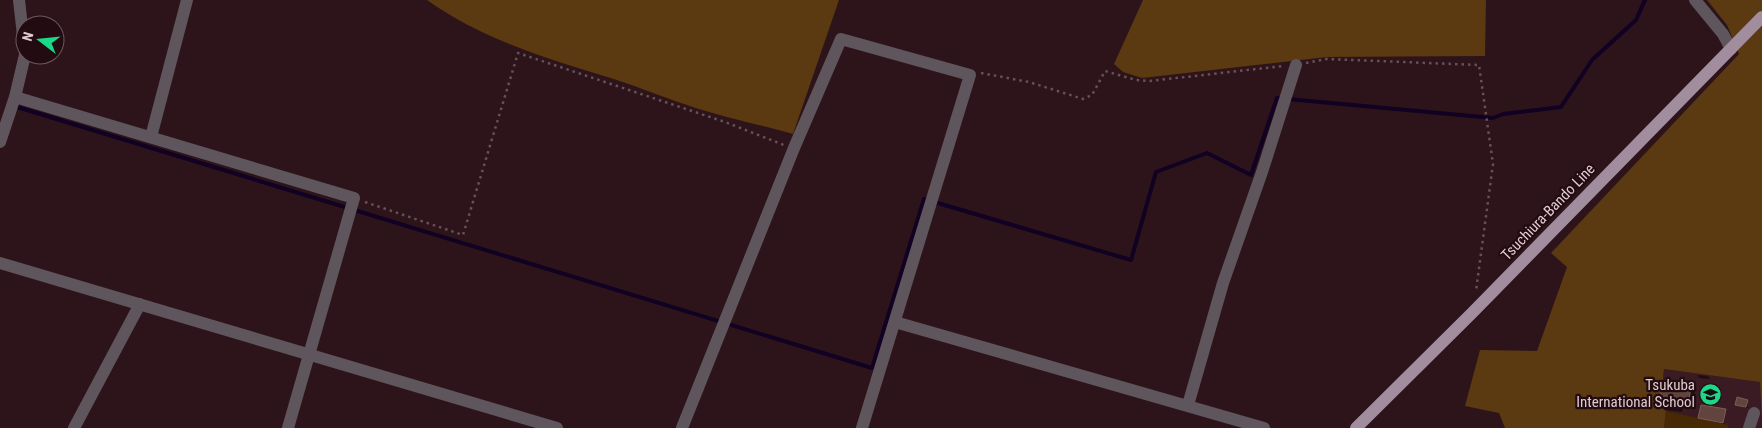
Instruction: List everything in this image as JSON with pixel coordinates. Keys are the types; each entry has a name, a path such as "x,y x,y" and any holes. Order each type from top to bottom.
{"main road":[{"name":"Tsuchiura-Bando Line","path":"1356,428 1472,313 1762,17"}],"street":[{"path":"20,0 21,15"},
{"path":"151,136 187,0"},
{"path":"1695,0 1724,34 1731,48"},
{"path":"682,428 794,148 841,39 970,75 862,428"},
{"path":"0,142 15,97 22,65"},
{"path":"1188,406 1223,284 1262,172 1296,65"},
{"path":"15,97 354,198 288,428"},
{"path":"0,263 310,354 522,422 557,428"},
{"path":"74,428 140,304"},
{"path":"895,322 1264,428"},
{"path":"1749,428 1754,414"}],"path":[{"path":"354,198 462,235 518,53 725,122 794,148"},
{"path":"970,75 982,72 1030,82 1083,100 1092,95 1106,70 1136,80 1150,82 1296,65 1326,59 1479,65 1493,164 1472,313"}],"shaded area":[{"path":"427,0 839,0 793,134 700,109 535,54 468,25"},
{"path":"1143,0 1486,0 1485,56 1327,57 1142,78 1123,72 1114,64"},
{"path":"1707,0 1762,0 1762,422 1760,382 1664,369 1660,407 1666,411 1664,428 1505,428 1499,413 1465,406 1480,350 1537,351 1567,267 1551,253 1739,54 1727,25"},
{"name":"Tsukuba International School","path":"1664,369 1761,382 1762,428 1664,428 1666,412 1660,407"},
{"path":"1666,411 1728,425 1728,428 1664,428"}],"building":[{"path":"1662,381 1691,384 1689,404 1679,403 1679,408 1660,407"},
{"path":"1737,397 1748,400 1746,407 1735,405"},
{"path":"1701,405 1726,409 1723,423 1698,418"}],"waterway":[{"path":"17,107 872,368 924,199 1131,260 1156,172 1207,153 1251,175 1277,98 1493,118 1503,114 1561,107 1592,60 1636,20 1645,0"}],"place":[{"name":"Tsukuba International School","path":"1711,394"}]}
